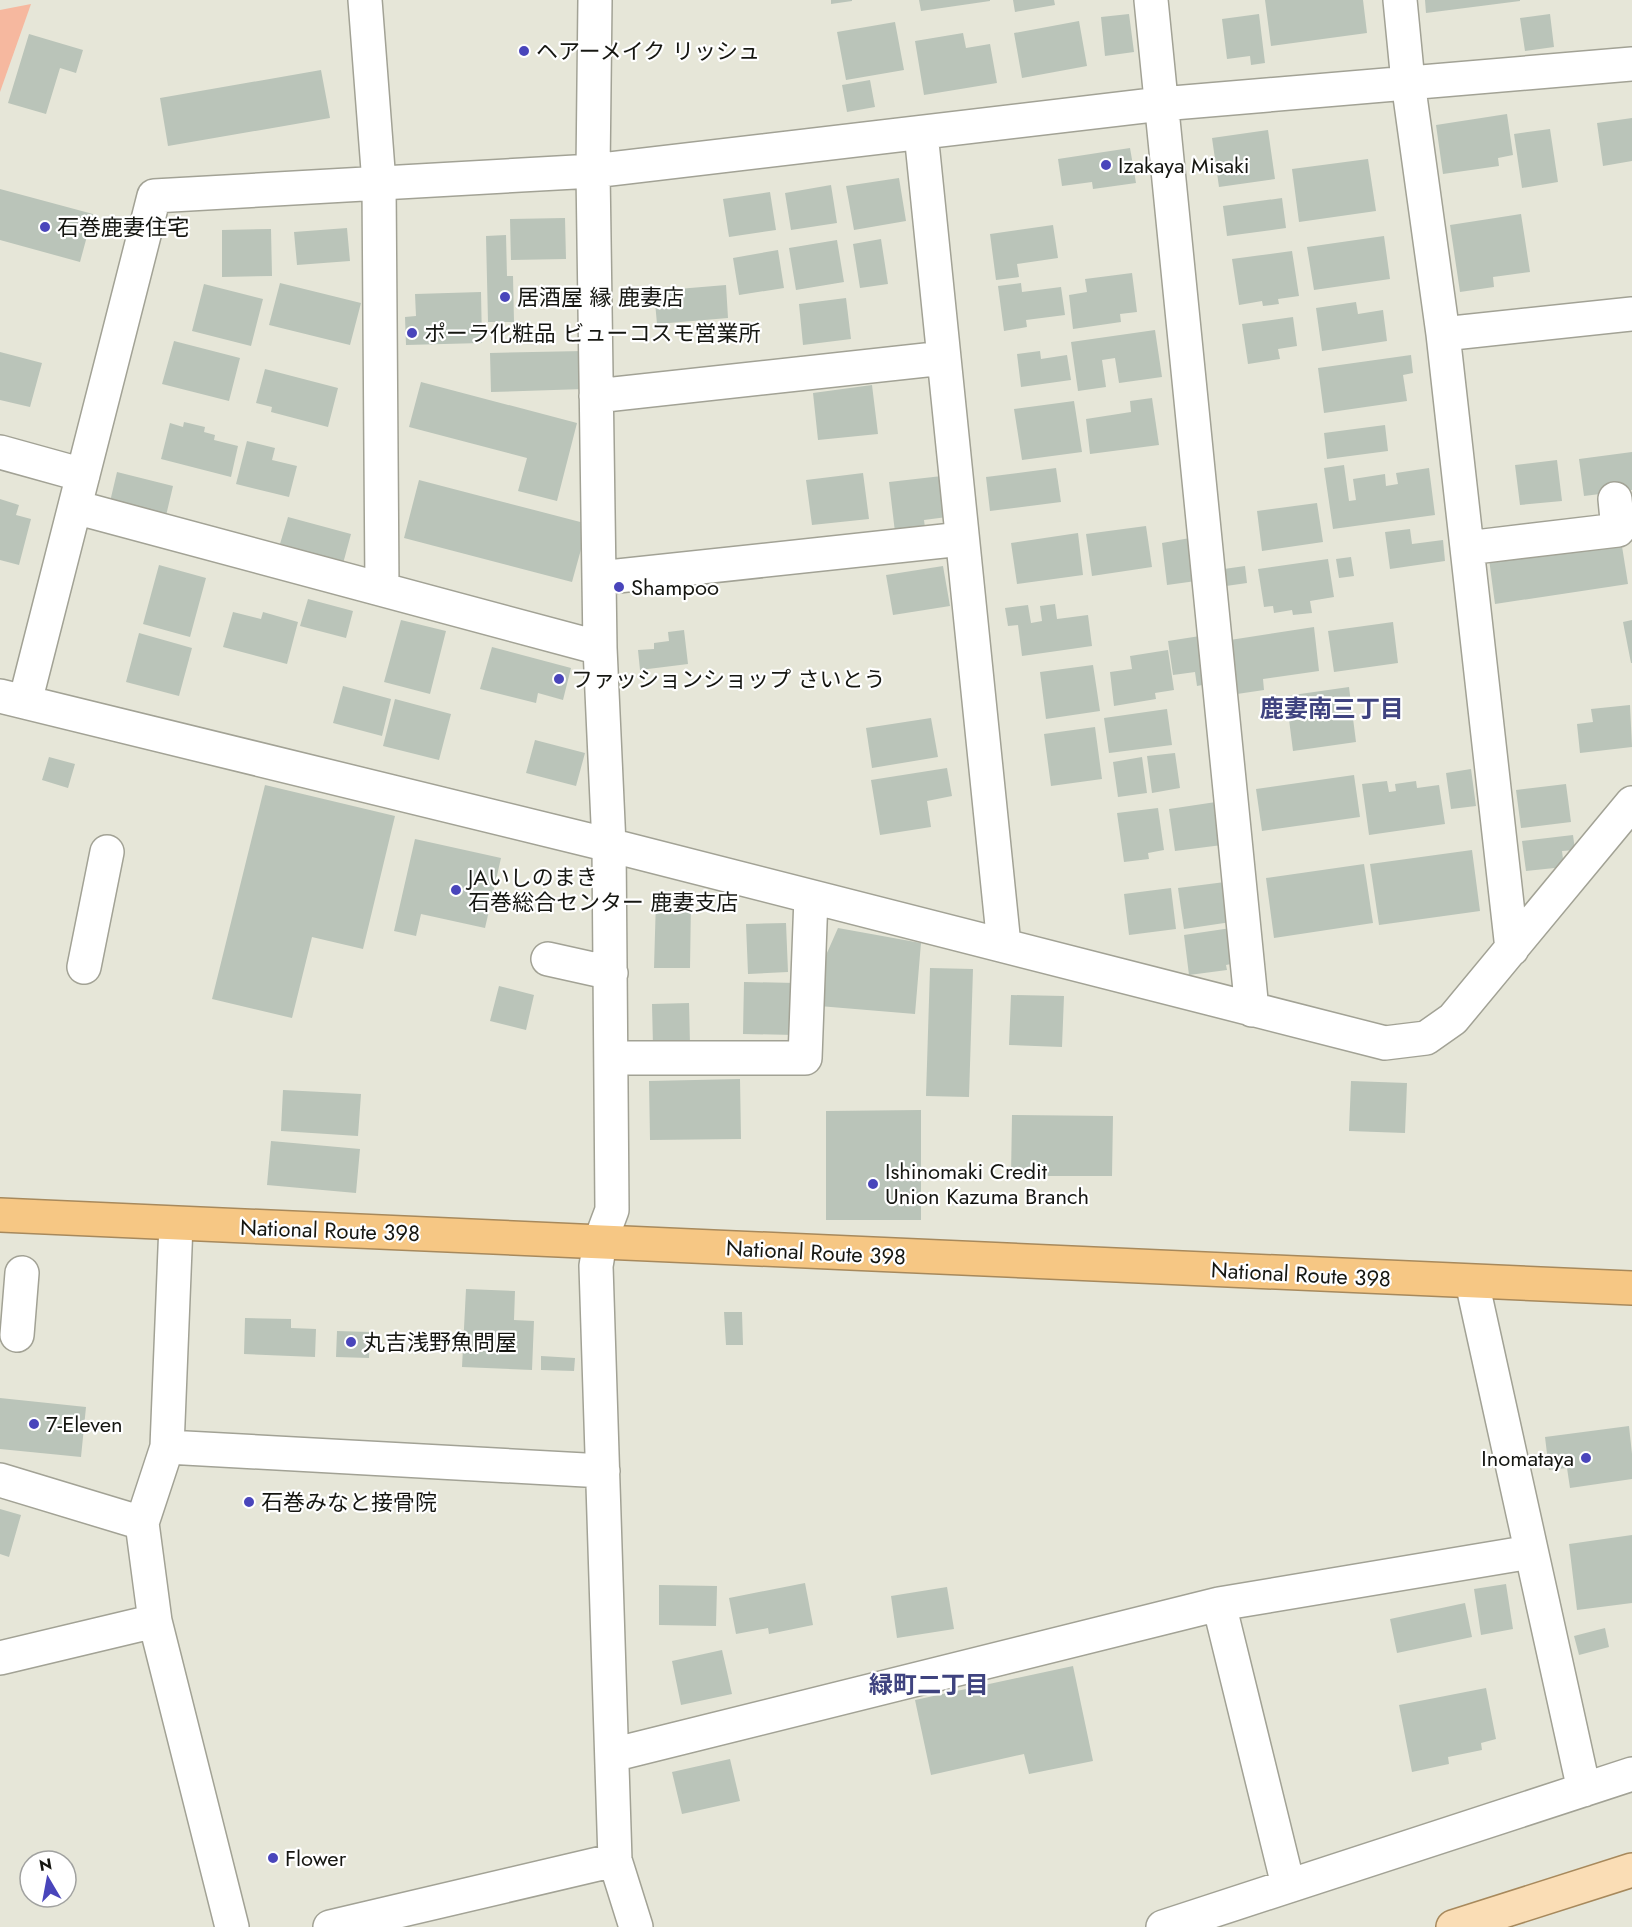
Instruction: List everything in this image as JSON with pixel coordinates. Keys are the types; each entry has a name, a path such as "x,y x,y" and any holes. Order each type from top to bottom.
{"highway":[{"name":"National Route 398","path":"0,1215 1632,1288"}],"main road":[{"path":"1453,1927 1632,1870"}],"street":[{"path":"365,0 379,183 382,588"},
{"path":"595,0 593,171 596,396 600,648 609,845 612,1210 600,1242 596,1266 615,1860 636,1927"},
{"path":"1151,0 1252,1010"},
{"path":"1400,0 1408,82 1443,334 1512,949"},
{"path":"1632,64 1161,104 593,171 154,196 75,507 12,699 609,845 1384,1043 1426,1038 1453,1019 1632,803"},
{"path":"921,133 1004,945"},
{"path":"1443,334 1632,314"},
{"path":"596,396 944,358"},
{"path":"0,452 83,475"},
{"path":"1467,548 1618,530 1615,499"},
{"path":"75,507 600,648"},
{"path":"599,578 962,539"},
{"path":"84,966 107,852"},
{"path":"611,1058 805,1058 811,897"},
{"path":"548,958 611,973"},
{"path":"176,1224 167,1448 142,1523 155,1621 232,1927"},
{"path":"16,1335 22,1273"},
{"path":"1472,1282 1584,1790"},
{"path":"167,1448 603,1472"},
{"path":"0,1480 142,1523"},
{"path":"612,1755 1219,1604 1531,1552"},
{"path":"1219,1604 1288,1885"},
{"path":"0,1658 155,1621"},
{"path":"1163,1927 1632,1774"},
{"path":"330,1927 615,1860"}],"shaded area":[{"path":"31,4 0,92 0,10"}],"building":[{"path":"831,0 852,0 852,1 831,4"},
{"path":"919,0 990,0 990,1 921,11"},
{"path":"1013,0 1054,0 1055,5 1015,12"},
{"path":"1265,0 1363,0 1367,33 1271,46"},
{"path":"1425,0 1520,0 1520,1 1426,13"},
{"path":"1129,14 1134,52 1105,56 1101,17"},
{"path":"1259,14 1265,63 1251,65 1250,56 1227,59 1222,19"},
{"path":"1550,14 1554,47 1525,51 1520,18"},
{"path":"1079,21 1087,66 1022,78 1014,33"},
{"path":"895,22 904,70 846,80 837,32"},
{"path":"963,33 966,48 990,44 997,83 924,95 915,41"},
{"path":"29,34 83,50 76,73 60,68 46,114 8,103"},
{"path":"321,70 330,118 168,146 160,98"},
{"path":"870,80 875,107 847,112 842,85"},
{"path":"1507,114 1513,155 1498,158 1499,166 1443,174 1436,125"},
{"path":"1632,118 1632,161 1603,166 1597,123"},
{"path":"1550,129 1558,182 1522,188 1514,134"},
{"path":"1268,130 1275,179 1219,187 1212,138"},
{"path":"1130,148 1136,183 1093,189 1092,182 1062,186 1058,159"},
{"path":"1368,159 1376,211 1299,222 1292,169"},
{"path":"899,178 906,221 854,230 846,186"},
{"path":"831,185 837,223 791,230 785,193"},
{"name":"石巻鹿妻住宅","path":"0,189 93,214 80,262 0,240"},
{"path":"770,192 776,230 729,237 723,199"},
{"path":"1282,198 1286,228 1227,236 1223,206"},
{"path":"1521,214 1530,272 1493,277 1494,287 1460,292 1450,225"},
{"path":"565,218 566,259 511,260 510,219"},
{"path":"1053,225 1058,258 1017,264 1019,277 996,280 990,234"},
{"path":"347,228 350,261 297,265 294,232"},
{"path":"271,229 272,276 222,277 222,230"},
{"path":"506,235 507,276 513,276 514,322 488,322 486,236"},
{"path":"1384,236 1390,279 1314,290 1307,247"},
{"path":"881,239 888,284 860,288 853,244"},
{"path":"837,240 844,282 796,290 789,248"},
{"path":"778,250 784,288 739,295 733,258"},
{"path":"1292,251 1299,296 1278,299 1279,304 1263,306 1262,301 1239,305 1232,259"},
{"path":"1132,273 1137,312 1120,314 1121,322 1073,329 1069,295 1087,292 1085,279"},
{"path":"280,283 361,303 350,345 269,325"},
{"path":"1021,283 1022,292 1061,287 1065,315 1026,320 1027,327 1004,331 998,286"},
{"path":"204,284 263,299 251,346 192,331"},
{"path":"726,285 728,318 657,324 654,291"},
{"path":"481,292 482,343 406,345 405,317 416,316 415,294"},
{"path":"846,298 851,339 803,345 799,304"},
{"path":"1356,302 1358,314 1383,310 1387,341 1322,351 1316,308"},
{"path":"1293,317 1297,346 1278,349 1280,359 1248,364 1242,324"},
{"path":"1155,330 1162,377 1119,383 1115,358 1102,360 1106,387 1078,391 1071,342"},
{"path":"174,341 240,358 229,401 162,384"},
{"path":"583,351 584,389 491,392 490,353"},
{"path":"1040,351 1041,359 1067,355 1071,380 1021,387 1017,354"},
{"path":"0,352 42,363 30,407 0,400"},
{"path":"1411,355 1413,373 1403,375 1407,401 1324,413 1318,368"},
{"path":"265,369 338,388 328,427 271,412 272,407 256,403"},
{"path":"421,382 577,423 557,501 518,491 527,458 409,427"},
{"path":"872,385 878,434 818,440 813,393"},
{"path":"1152,398 1159,445 1090,454 1086,419 1131,412 1130,401"},
{"path":"1074,401 1082,452 1022,460 1014,409"},
{"path":"184,422 205,427 204,432 215,435 214,440 238,446 231,477 161,459 170,423 183,427"},
{"path":"1385,425 1388,451 1327,459 1324,433"},
{"path":"247,441 275,448 272,460 297,466 289,497 236,484"},
{"path":"1632,452 1632,490 1584,496 1579,459"},
{"path":"1557,460 1562,501 1520,505 1515,465"},
{"path":"1344,465 1349,501 1356,500 1353,479 1385,474 1386,486 1398,484 1396,473 1429,468 1435,515 1333,529 1324,468"},
{"path":"1056,468 1061,502 990,511 986,477"},
{"path":"117,472 173,486 165,520 109,506"},
{"path":"863,473 869,519 812,525 806,480"},
{"path":"942,476 947,517 924,520 925,528 895,532 889,482"},
{"path":"419,480 588,524 572,582 404,538"},
{"path":"0,499 19,505 16,515 31,519 19,565 0,560"},
{"path":"1317,503 1323,542 1262,551 1257,511"},
{"path":"288,517 351,534 341,571 277,554"},
{"path":"1146,526 1152,567 1092,576 1086,534"},
{"path":"1410,529 1412,544 1443,540 1445,561 1390,569 1385,532"},
{"path":"1078,533 1083,575 1017,584 1011,543"},
{"path":"1190,538 1196,581 1167,585 1162,543"},
{"path":"1621,540 1628,584 1495,604 1489,559"},
{"path":"1351,557 1354,576 1339,578 1336,559"},
{"path":"1328,559 1334,597 1310,601 1312,613 1293,615 1292,610 1274,613 1273,606 1264,607 1258,569"},
{"path":"159,565 206,578 190,637 143,624"},
{"path":"943,566 950,606 893,615 886,575"},
{"path":"1245,566 1247,583 1226,586 1224,569"},
{"path":"308,599 353,611 346,638 300,626"},
{"path":"1055,604 1057,619 1088,615 1092,646 1022,656 1018,625 1008,626 1005,608 1028,605 1031,623 1042,621 1040,606"},
{"path":"233,612 261,619 263,612 298,622 287,664 223,647"},
{"path":"401,620 446,631 430,694 384,682"},
{"path":"1632,620 1632,663 1631,663 1623,622"},
{"path":"1393,622 1398,663 1334,672 1328,631"},
{"path":"1314,627 1319,671 1263,679 1264,690 1237,694 1230,640"},
{"path":"684,630 688,664 640,670 638,650 654,649 654,643 669,641 668,632"},
{"path":"139,633 192,648 179,696 126,682"},
{"path":"1200,636 1207,684 1197,686 1195,672 1173,675 1168,641"},
{"path":"492,647 571,668 563,700 538,693 536,703 480,689"},
{"path":"1168,650 1174,690 1155,693 1156,699 1114,706 1110,672 1132,669 1130,656"},
{"path":"1093,665 1100,711 1046,719 1040,672"},
{"path":"343,686 391,699 382,736 333,723"},
{"path":"1349,687 1356,742 1293,751 1286,696"},
{"path":"395,699 451,714 439,760 383,746"},
{"path":"1630,705 1632,747 1580,753 1577,724 1593,722 1591,709"},
{"path":"1167,709 1172,745 1109,753 1104,718"},
{"path":"931,718 938,757 872,768 866,728"},
{"path":"1095,727 1102,779 1051,786 1044,734"},
{"path":"535,740 585,753 576,786 526,773"},
{"path":"1175,753 1180,788 1152,793 1147,756"},
{"path":"49,757 75,764 68,788 42,780"},
{"path":"1142,757 1147,793 1118,797 1113,762"},
{"path":"947,768 952,796 927,801 931,827 880,835 871,780"},
{"path":"1471,769 1476,806 1451,809 1446,773"},
{"path":"1354,775 1360,817 1262,831 1256,789"},
{"path":"1387,781 1389,792 1396,791 1395,784 1416,781 1417,788 1439,785 1445,824 1369,835 1362,784"},
{"path":"1566,784 1571,822 1521,828 1516,790"},
{"path":"265,785 395,816 363,949 312,937 292,1018 212,999"},
{"path":"1216,802 1222,845 1175,851 1169,809"},
{"path":"1158,808 1164,850 1148,853 1149,859 1124,862 1117,813"},
{"path":"1573,835 1575,850 1562,851 1564,867 1526,871 1522,841"},
{"path":"415,839 501,858 485,928 421,914 416,936 394,931"},
{"path":"1472,850 1480,911 1379,925 1370,864"},
{"path":"1364,864 1373,923 1274,938 1266,878"},
{"path":"1225,882 1231,922 1184,929 1178,888"},
{"path":"1171,888 1176,929 1129,935 1124,894"},
{"path":"656,899 691,900 690,968 654,968"},
{"path":"786,923 788,972 748,974 746,924"},
{"path":"838,928 921,943 915,1014 819,1006 819,971"},
{"path":"1231,928 1236,963 1226,965 1227,970 1189,975 1184,935"},
{"path":"930,968 973,969 969,1097 926,1096"},
{"path":"744,982 796,983 795,1035 743,1034"},
{"path":"499,986 534,995 526,1030 490,1021"},
{"path":"1011,995 1064,996 1062,1047 1009,1045"},
{"path":"689,1003 690,1044 653,1046 652,1004"},
{"path":"740,1079 741,1139 650,1140 649,1081"},
{"path":"1351,1081 1407,1083 1405,1133 1349,1131"},
{"path":"283,1090 361,1094 358,1136 281,1131"},
{"path":"921,1110 921,1220 826,1220 826,1111"},
{"path":"1012,1115 1113,1116 1112,1176 1011,1176"},
{"path":"271,1141 360,1149 356,1193 267,1185"},
{"path":"466,1289 515,1291 514,1320 534,1321 532,1370 462,1367"},
{"path":"724,1312 742,1312 743,1345 726,1345"},
{"path":"245,1318 291,1319 291,1328 316,1329 315,1357 244,1354"},
{"path":"337,1331 370,1332 369,1358 336,1357"},
{"path":"541,1356 575,1358 574,1371 541,1370"},
{"path":"0,1398 86,1407 81,1457 0,1449"},
{"path":"1629,1426 1632,1479 1570,1488 1567,1468 1549,1470 1545,1437"},
{"path":"0,1509 21,1515 9,1557 0,1554"},
{"path":"1632,1535 1632,1603 1577,1610 1569,1544"},
{"path":"805,1583 813,1625 769,1634 768,1628 736,1634 729,1598"},
{"path":"1506,1584 1513,1629 1481,1635 1474,1589"},
{"path":"659,1585 717,1586 716,1626 659,1625"},
{"path":"947,1587 954,1629 897,1638 891,1596"},
{"path":"1465,1603 1472,1637 1397,1653 1390,1619"},
{"path":"1605,1628 1609,1647 1579,1655 1574,1636"},
{"path":"722,1650 732,1694 681,1705 672,1661"},
{"path":"1073,1666 1093,1761 1029,1774 1024,1754 931,1775 915,1700"},
{"path":"1486,1688 1496,1739 1481,1743 1482,1750 1448,1757 1449,1764 1412,1772 1399,1705"},
{"path":"730,1759 740,1801 682,1814 672,1772"}],"place":[{"name":"ヘアーメイク リッシュ","path":"524,51"},
{"name":"Izakaya Misaki","path":"1106,165"},
{"name":"石巻鹿妻住宅","path":"45,227"},
{"name":"居酒屋 縁 鹿妻店","path":"505,297"},
{"name":"ポーラ化粧品 ビューコスモ営業所","path":"412,333"},
{"name":"Shampoo","path":"619,587"},
{"name":"ファッションショップ さいとう","path":"559,679"},
{"name":"JAいしのまき 石巻総合センター 鹿妻支店","path":"456,890"},
{"name":"Ishinomaki Credit Union Kazuma Branch","path":"873,1184"},
{"name":"丸吉浅野魚問屋","path":"351,1342"},
{"name":"7-Eleven","path":"34,1424"},
{"name":"Inomataya","path":"1586,1458"},
{"name":"石巻みなと接骨院","path":"249,1502"},
{"name":"Flower","path":"273,1858"}],"district":[{"name":"鹿妻南三丁目","path":"1332,709"},
{"name":"緑町二丁目","path":"929,1685"}]}
